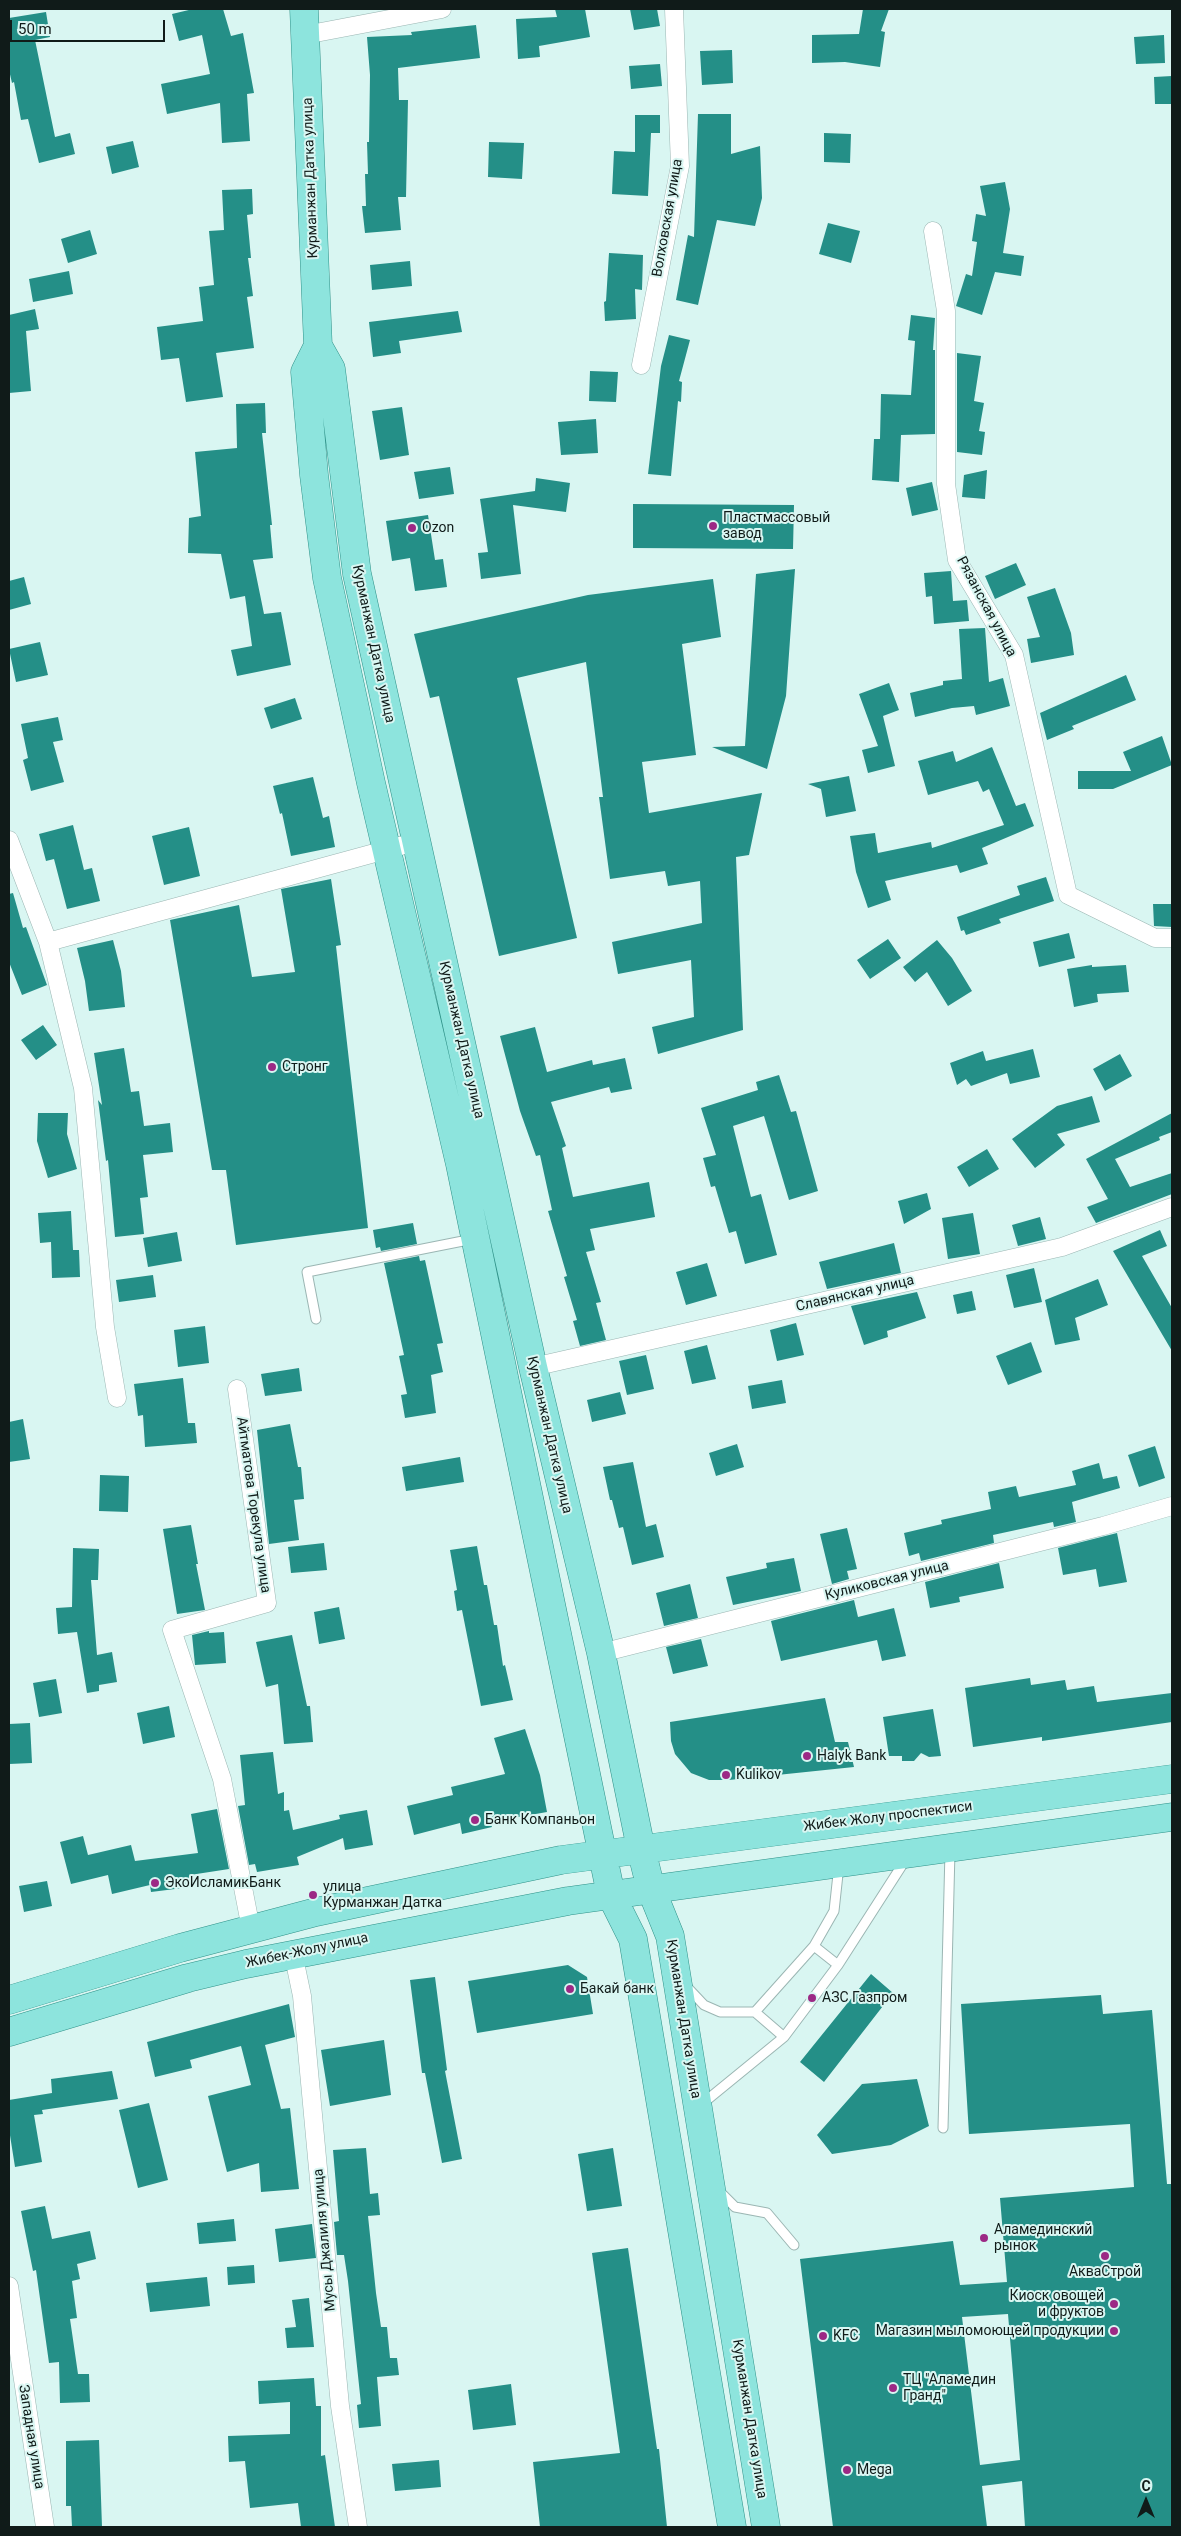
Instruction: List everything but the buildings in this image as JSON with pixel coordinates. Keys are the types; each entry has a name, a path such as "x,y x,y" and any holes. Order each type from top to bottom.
{"main road":[{"name":"Курманжан Датка улица","path":"304,22 318,346 331,369 357,574 415,842 533,1366 601,1652 641,1849 651,1889 670,1936 766,2527"},
{"name":"Курманжан Датка улица","path":"318,346 305,372 314,475 327,578 475,1238 611,1895 633,1939 732,2527"},
{"name":"Жибек Жолу проспектиси","path":"603,1854 1172,1780"},
{"path":"611,1895 950,1846 1172,1817"},
{"path":"9,2000 251,1929 316,1912 552,1862 603,1854"},
{"name":"Жибек-Жолу улица","path":"9,2032 188,1978 292,1953 611,1895"}],"street":[{"path":"304,22 442,9"},
{"name":"Волховская улица","path":"641,365 680,166 674,9"},
{"name":"Рязанская улица","path":"933,231 946,310 946,484 957,560 1014,655 1068,896 1155,938 1172,938"},
{"path":"9,840 48,942 83,1088 105,1327 117,1398"},
{"path":"48,942 415,842"},
{"name":"Славянская улица","path":"533,1366 1062,1247 1172,1207"},
{"name":"Айтматова Торекула улица","path":"237,1389 267,1603 172,1630 222,1779 251,1929"},
{"name":"Куликовская улица","path":"601,1652 1104,1526 1172,1506"},
{"name":"Мусы Джалиля улица","path":"292,1953 302,1996 340,2406 358,2527"},
{"name":"Западная улица","path":"9,2286 45,2527"}],"lane":[{"path":"316,1319 308,1272 475,1238"},
{"path":"943,2128 950,1846"},
{"path":"698,2107 784,2037 838,1965 910,1853"},
{"path":"755,2012 814,1946 834,1911 840,1863"},
{"path":"814,1946 838,1965"},
{"path":"675,1965 684,1982 704,2005 720,2012 755,2012 784,2037"},
{"path":"710,2181 734,2207 768,2213 794,2245"}],"place":[{"name":"Пластмассовый завод","path":"713,526"},
{"name":"Ozon","path":"412,528"},
{"name":"Стронг","path":"272,1067"},
{"name":"Halyk Bank","path":"807,1756"},
{"name":"Kulikov","path":"726,1775"},
{"name":"Банк Компаньон","path":"475,1820"},
{"name":"ЭкоИсламикБанк","path":"155,1883"},
{"name":"улица Курманжан Датка","path":"313,1895"},
{"name":"Бакай банк","path":"570,1989"},
{"name":"АЗС Газпром","path":"812,1998"},
{"name":"Аламединский рынок","path":"984,2238"},
{"name":"АкваСтрой","path":"1105,2256"},
{"name":"Киоск овощей и фруктов","path":"1114,2304"},
{"name":"Магазин мыломоющей продукции","path":"1114,2331"},
{"name":"KFC","path":"823,2336"},
{"name":"ТЦ \"Аламедин Гранд\"","path":"893,2388"},
{"name":"Mega","path":"847,2470"}]}
